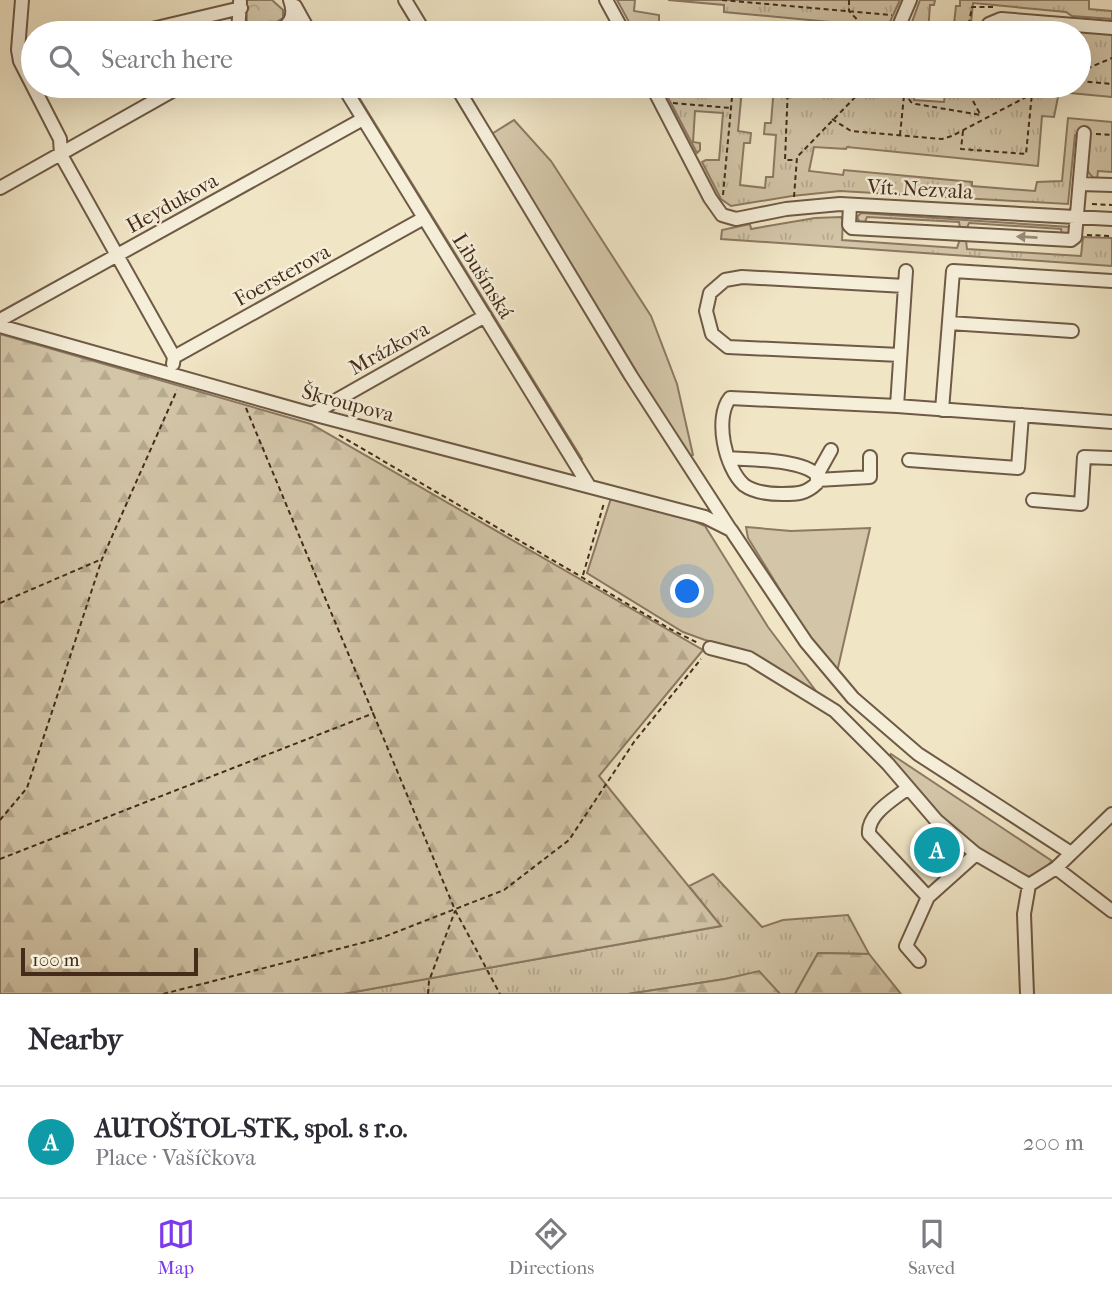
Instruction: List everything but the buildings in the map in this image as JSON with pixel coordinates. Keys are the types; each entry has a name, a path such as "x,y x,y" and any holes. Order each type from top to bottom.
{"street":[{"path":"20,61 18,50 22,0"},
{"path":"291,0 294,15 291,21"},
{"path":"291,0 304,21"},
{"path":"405,0 418,21"},
{"path":"606,0 617,21"},
{"path":"901,21 910,0"},
{"path":"178,21 240,4"},
{"path":"997,21 1026,21"},
{"path":"1091,26 1112,28"},
{"path":"39,98 60,139 61,155 174,357 177,377"},
{"path":"0,188 160,98"},
{"name":"Libušínská","path":"350,98 589,486"},
{"path":"463,98 631,376 806,642 853,698 918,754 1071,853"},
{"name":"Vít. Nezvala","path":"658,98 710,198 719,212 727,217 736,219 786,209 850,205 1112,219"},
{"name":"Heydukova","path":"0,320 363,118"},
{"path":"850,205 849,225 852,228 1071,240 1075,237 1084,133"},
{"path":"1080,184 1112,185"},
{"name":"Foersterova","path":"174,357 424,218"},
{"path":"897,406 906,271"},
{"path":"942,410 953,271 1112,281"},
{"path":"900,355 728,347 712,334 706,311 710,293 724,280 742,277 905,286"},
{"name":"Mrázkova","path":"312,414 485,317"},
{"path":"949,323 1072,331"},
{"name":"Škroupova","path":"0,326 312,414 705,517 731,530"},
{"path":"831,450 808,492 794,494 757,491 746,486 737,477 724,447 724,405 730,398 897,406 1112,422"},
{"path":"909,460 1018,468 1022,415"},
{"path":"817,477 870,477 870,457"},
{"path":"1033,500 1081,504 1084,457 1112,458"},
{"path":"729,458 791,464 812,470 817,477"},
{"path":"710,648 749,658 835,711 888,764 936,820 976,855 1029,885"},
{"path":"908,788 873,817 868,825 869,834 928,897"},
{"path":"1027,994 1024,914 1029,885 1056,869 1112,814"},
{"path":"919,961 906,946 928,897 976,855"},
{"path":"1056,869 1112,911"}],"path":[{"path":"722,0 896,15"},
{"path":"849,0 849,11 859,21"},
{"path":"1091,67 1112,58"},
{"path":"1091,82 1112,84"},
{"path":"723,203 732,98"},
{"path":"788,98 785,160 797,160"},
{"path":"803,197 794,198 797,160 809,143 854,98"},
{"path":"900,136 903,98"},
{"path":"908,98 916,104 982,116"},
{"path":"972,98 982,116"},
{"path":"832,119 851,131 942,139 1021,98"},
{"path":"963,130 961,149 1027,155 1032,98"},
{"path":"669,103 731,108"},
{"path":"1084,133 1112,135"},
{"path":"1078,204 1112,205"},
{"path":"1081,236 1112,236"},
{"path":"0,820 27,788 102,559 177,377"},
{"path":"240,394 455,910 500,994"},
{"path":"163,994 381,938 504,890 569,840 634,742 710,648 672,629 330,430"},
{"path":"583,576 608,491"},
{"path":"0,603 102,559"},
{"path":"0,859 374,713"},
{"path":"428,994 429,981 455,910"}],"green space":[{"path":"246,0 272,0 283,10 283,18 278,21 247,21"},
{"path":"617,0 635,0 634,11 659,15 659,21 628,21"},
{"path":"668,0 900,0 890,21 819,21 724,12 724,5"},
{"path":"920,0 935,0 934,5 930,5 929,21 912,21"},
{"path":"960,0 1089,0 1089,9 1112,11 1112,19 973,3 971,21 954,21 956,6 960,6"},
{"path":"1091,32 1112,34 1112,97 1091,95"},
{"path":"356,98 359,98 582,459 579,461"},
{"path":"668,98 741,98 738,131 751,133 750,143 744,143 740,185 765,188 766,177 773,177 776,135 764,134 765,123 771,123 773,98 914,98 944,102 944,98 1058,98 1054,117 1042,116 1038,166 847,147 814,147 809,171 843,175 844,170 1035,191 1037,182 1062,181 1068,118 1112,122 1112,172 1098,171 1097,180 1088,172 1088,136 1075,135 1068,204 840,191 731,206 721,199 702,162 719,160 723,113 695,111 693,142 700,143 697,153"},
{"path":"514,120 551,161 651,316 677,384 693,455 688,457 490,135"},
{"path":"861,213 1070,227 1069,235 1062,234 1061,229 969,223 967,228 960,228 959,222 867,217 865,222 860,223 857,217"},
{"path":"841,217 842,240 957,248 960,239 966,240 967,249 1081,256 1083,237 1112,238 1112,266 721,239 722,230 750,224 751,229 815,218"},
{"path":"0,334 311,424 703,650 599,776 721,926 343,994 0,994"},
{"path":"612,495 680,515 705,526 768,627 822,699 744,650 683,632 587,573"},
{"path":"746,527 791,531 870,528 837,672 813,643 748,538"},
{"path":"891,754 1052,861 1040,873 1028,877 989,857 943,818 889,757"},
{"path":"713,874 762,927 783,920 848,915 869,954 818,953 795,994 780,994 759,972 628,994 343,994 721,926 689,886"},
{"path":"818,953 869,954 901,994 795,994"},
{"path":"759,971 780,994 628,994 725,979"}],"place":[{"name":"AUTOŠTOL-STK, spol. s r.o.","path":"937,850"}]}
